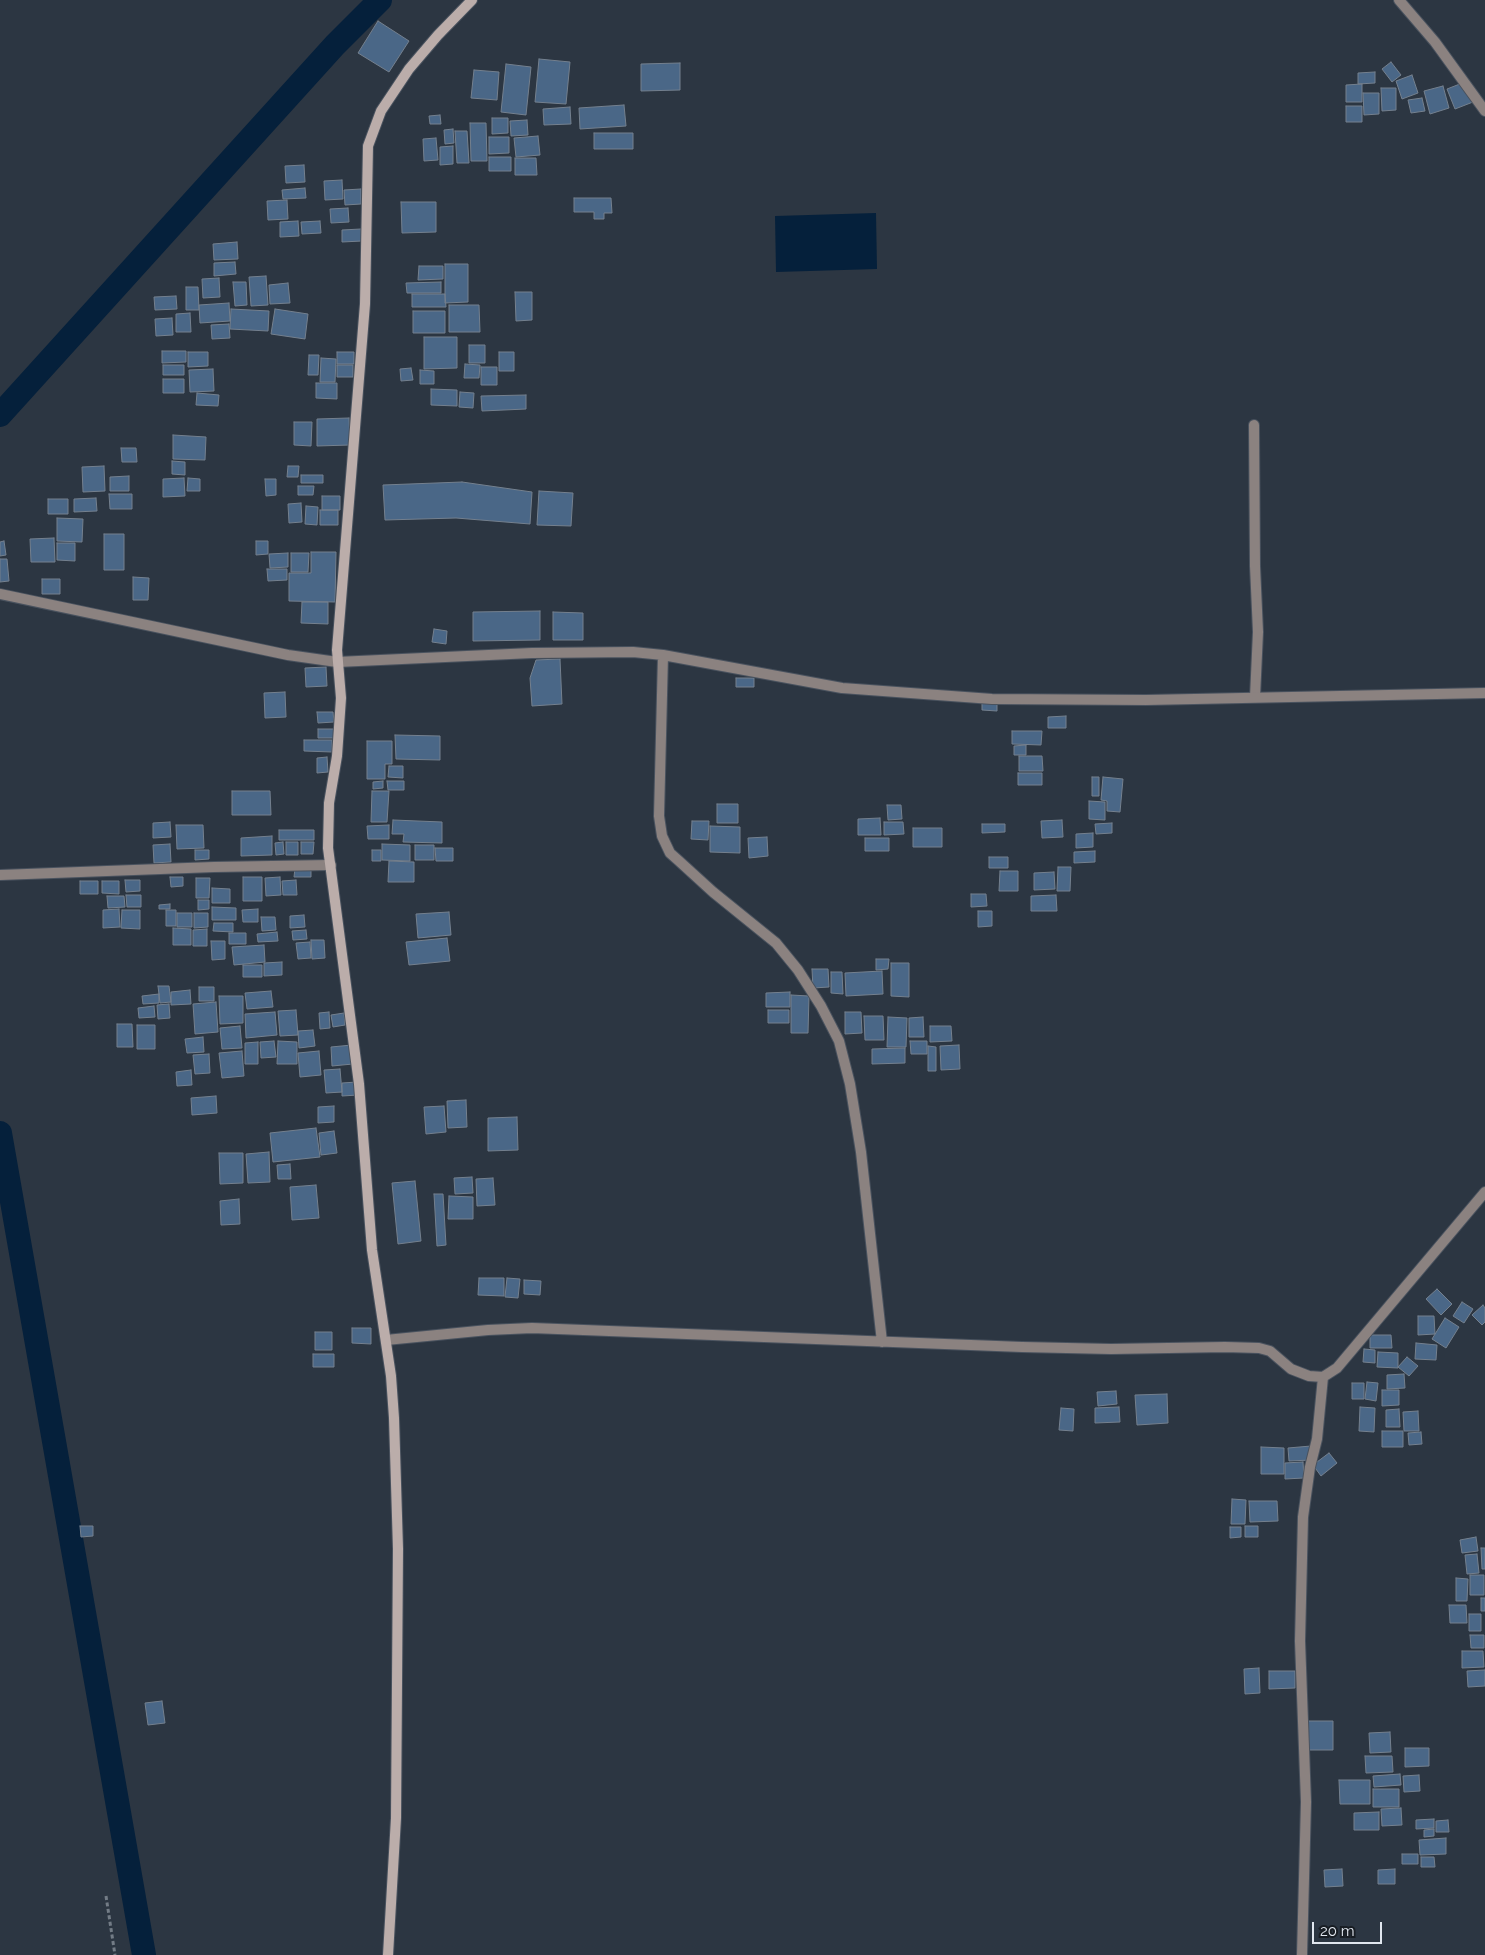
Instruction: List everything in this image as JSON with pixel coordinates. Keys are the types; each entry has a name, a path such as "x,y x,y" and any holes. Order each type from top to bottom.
{"street":[{"path":"388,1955 396,1818 398,1549 394,1418 386,1340 372,1250 359,1084 328,848 329,803 336,756 341,698 337,662 349,488 365,304 368,146 381,112 408,69 472,0"},
{"path":"1399,0 1435,42 1485,111"},
{"path":"1254,425 1255,566 1258,632 1255,697"},
{"path":"0,594 288,655 337,662 532,653 627,652 664,655 818,684 875,691 1062,700 1485,693"},
{"path":"664,655 659,816 662,836 670,852 679,861 713,892 776,943 807,984 839,1041 850,1084 860,1152 882,1342"},
{"path":"0,875 214,867 331,865"},
{"path":"386,1340 488,1330 532,1328 1111,1349 1259,1348 1275,1355 1291,1370 1309,1376 1323,1377 1337,1368 1485,1192"},
{"path":"1302,1955 1306,1802 1300,1641 1303,1517 1310,1467 1317,1439 1323,1377"}],"path":[{"path":"106,1896 115,1955"}],"water":[{"path":"876,213 877,269 776,272 775,216"}],"building":[{"path":"378,21 409,41 389,72 358,53"},
{"path":"539,59 570,62 566,104 535,102"},
{"path":"1391,62 1401,75 1392,82 1382,69"},
{"path":"680,63 680,90 641,91 641,64"},
{"path":"506,64 531,67 526,115 501,112"},
{"path":"474,70 499,72 497,100 471,98"},
{"path":"1375,72 1375,83 1358,84 1358,73"},
{"path":"1412,75 1418,93 1402,99 1396,81"},
{"path":"1465,82 1473,102 1455,109 1447,89"},
{"path":"1362,84 1362,102 1346,102 1346,85"},
{"path":"1443,86 1449,108 1430,114 1424,91"},
{"path":"1381,88 1396,88 1396,110 1382,111"},
{"path":"1363,93 1379,93 1379,114 1364,115"},
{"path":"1422,98 1425,111 1411,113 1408,100"},
{"path":"624,105 626,126 580,129 579,108"},
{"path":"1346,106 1362,106 1362,122 1346,122"},
{"path":"570,107 571,124 544,125 543,109"},
{"path":"440,115 441,124 430,124 429,116"},
{"path":"492,118 508,118 508,133 492,134"},
{"path":"527,120 528,135 511,136 510,121"},
{"path":"470,123 486,123 487,161 471,161"},
{"path":"453,129 454,143 445,144 444,130"},
{"path":"455,131 467,131 469,163 457,163"},
{"path":"594,133 633,133 633,149 594,149"},
{"path":"538,136 540,155 516,157 514,138"},
{"path":"489,137 509,137 509,153 489,154"},
{"path":"436,138 438,160 424,161 423,139"},
{"path":"453,146 453,164 440,165 440,147"},
{"path":"489,157 511,157 511,171 489,171"},
{"path":"515,158 536,158 537,175 515,175"},
{"path":"304,165 305,182 286,183 285,166"},
{"path":"342,180 343,199 325,200 324,181"},
{"path":"305,188 306,198 283,199 282,190"},
{"path":"361,189 361,204 345,205 344,190"},
{"path":"574,198 611,198 612,213 604,213 604,219 594,219 594,212 574,212"},
{"path":"287,200 288,219 268,220 267,201"},
{"path":"401,202 436,202 436,232 402,233"},
{"path":"348,208 349,222 331,223 330,209"},
{"path":"298,221 299,236 280,237 280,222"},
{"path":"320,221 321,233 302,234 301,222"},
{"path":"361,229 362,241 342,242 342,230"},
{"path":"237,242 238,259 214,260 213,244"},
{"path":"235,262 236,274 214,276 214,263"},
{"path":"445,264 468,264 468,302 445,303"},
{"path":"419,266 443,266 443,279 418,280"},
{"path":"266,276 268,305 251,306 249,277"},
{"path":"219,278 220,297 203,298 202,279"},
{"path":"233,282 246,282 247,305 235,306"},
{"path":"441,282 441,293 407,293 406,283"},
{"path":"288,283 290,303 270,304 269,285"},
{"path":"186,287 198,287 199,310 186,310"},
{"path":"515,292 532,292 532,320 516,321"},
{"path":"412,294 445,294 446,307 412,307"},
{"path":"176,296 177,309 155,310 154,297"},
{"path":"229,303 230,321 200,323 199,305"},
{"path":"449,305 479,305 480,332 449,332"},
{"path":"231,309 269,311 268,331 230,329"},
{"path":"275,309 308,314 305,339 271,334"},
{"path":"413,311 445,311 445,333 413,333"},
{"path":"190,313 191,332 176,332 176,314"},
{"path":"172,318 173,335 156,336 155,319"},
{"path":"229,324 230,338 212,339 211,325"},
{"path":"424,337 457,337 457,368 424,369"},
{"path":"469,345 485,345 485,363 469,363"},
{"path":"162,351 186,351 186,362 162,363"},
{"path":"188,352 208,352 208,366 188,367"},
{"path":"337,352 354,352 354,364 337,364"},
{"path":"499,352 514,352 514,371 499,371"},
{"path":"309,355 319,355 318,375 308,375"},
{"path":"321,358 336,359 335,382 320,382"},
{"path":"465,364 480,365 479,378 464,378"},
{"path":"163,365 184,365 184,375 163,375"},
{"path":"337,365 353,365 353,377 337,377"},
{"path":"481,367 497,367 497,385 481,385"},
{"path":"411,368 413,380 401,381 400,369"},
{"path":"213,369 214,391 190,392 189,370"},
{"path":"420,370 434,371 434,384 420,384"},
{"path":"163,379 184,379 184,393 163,393"},
{"path":"316,383 337,383 337,399 316,398"},
{"path":"431,389 457,390 457,406 431,405"},
{"path":"460,392 474,393 473,408 459,407"},
{"path":"197,393 219,395 218,406 196,405"},
{"path":"526,395 526,409 482,411 481,396"},
{"path":"349,418 350,445 317,446 317,419"},
{"path":"294,422 312,422 311,446 294,445"},
{"path":"173,435 206,437 205,460 173,459"},
{"path":"121,448 136,448 137,462 122,462"},
{"path":"172,461 185,462 185,475 172,474"},
{"path":"104,466 105,491 83,492 82,467"},
{"path":"288,466 299,466 298,477 287,477"},
{"path":"301,475 323,475 323,483 301,483"},
{"path":"129,476 129,491 110,491 110,477"},
{"path":"184,478 185,496 163,497 163,479"},
{"path":"188,478 200,479 200,491 187,491"},
{"path":"265,479 276,479 276,495 266,496"},
{"path":"462,482 532,492 530,524 456,518 385,520 383,485"},
{"path":"298,486 314,486 313,495 298,495"},
{"path":"539,491 573,493 571,526 537,525"},
{"path":"109,494 132,494 132,509 110,509"},
{"path":"322,496 340,496 340,510 322,510"},
{"path":"96,498 97,511 74,512 74,499"},
{"path":"48,499 68,499 68,514 48,514"},
{"path":"301,503 302,522 289,523 288,504"},
{"path":"306,506 318,507 317,525 305,524"},
{"path":"320,510 338,510 338,525 320,525"},
{"path":"57,518 83,519 82,542 57,541"},
{"path":"104,534 124,534 124,570 104,570"},
{"path":"54,538 55,562 31,562 30,539"},
{"path":"4,541 6,555 0,556 0,542"},
{"path":"256,541 268,541 268,554 256,555"},
{"path":"57,543 75,543 75,561 57,560"},
{"path":"311,552 336,552 335,602 289,601 289,573 311,573"},
{"path":"288,553 288,567 270,568 269,554"},
{"path":"291,553 309,553 308,572 291,572"},
{"path":"0,559 7,559 9,581 0,582"},
{"path":"267,569 287,569 287,580 268,581"},
{"path":"133,577 149,578 148,600 133,600"},
{"path":"42,579 60,579 60,594 42,594"},
{"path":"302,602 328,602 328,624 301,623"},
{"path":"540,611 540,640 473,641 473,612"},
{"path":"553,612 583,613 583,640 553,640"},
{"path":"434,629 447,631 446,644 432,642"},
{"path":"560,659 562,704 532,706 530,678 536,660"},
{"path":"326,667 327,686 306,687 305,668"},
{"path":"736,678 754,678 754,687 736,687"},
{"path":"285,692 286,717 265,718 264,693"},
{"path":"982,703 997,703 997,711 982,710"},
{"path":"317,712 333,712 334,722 318,723"},
{"path":"1066,716 1066,728 1048,728 1048,717"},
{"path":"318,729 337,729 337,738 318,738"},
{"path":"1012,731 1042,731 1041,745 1012,744"},
{"path":"395,735 440,736 440,760 396,759"},
{"path":"304,740 332,740 332,752 304,751"},
{"path":"367,741 392,741 392,764 385,764 385,779 367,779"},
{"path":"1026,745 1026,755 1014,755 1014,746"},
{"path":"1019,756 1042,756 1043,771 1019,771"},
{"path":"327,757 328,772 317,773 317,758"},
{"path":"389,766 403,766 403,778 388,777"},
{"path":"1018,773 1042,773 1042,785 1018,785"},
{"path":"1092,777 1099,777 1099,796 1092,796"},
{"path":"1103,777 1123,779 1120,812 1107,811 1107,801 1101,800"},
{"path":"383,781 383,788 373,789 373,782"},
{"path":"387,781 404,781 404,790 388,790"},
{"path":"232,791 270,791 271,815 232,815"},
{"path":"372,791 389,791 387,822 371,822"},
{"path":"1089,801 1105,802 1105,820 1089,819"},
{"path":"717,804 738,804 738,823 717,823"},
{"path":"887,805 901,805 902,819 888,820"},
{"path":"880,818 881,835 858,835 858,819"},
{"path":"393,820 442,822 442,843 403,842 404,834 392,834"},
{"path":"1062,820 1063,837 1042,838 1041,821"},
{"path":"692,821 709,821 708,840 691,839"},
{"path":"170,822 171,837 153,838 153,823"},
{"path":"884,822 903,822 904,834 884,835"},
{"path":"1112,823 1112,833 1096,834 1095,824"},
{"path":"982,824 1005,824 1005,832 982,833"},
{"path":"176,825 203,825 204,848 177,849"},
{"path":"389,825 389,839 368,839 367,826"},
{"path":"710,826 740,827 740,853 710,852"},
{"path":"913,828 942,828 942,847 913,847"},
{"path":"279,830 314,830 314,840 279,840"},
{"path":"1093,833 1093,847 1076,848 1076,834"},
{"path":"272,836 272,855 241,856 241,838"},
{"path":"767,837 768,856 749,858 748,838"},
{"path":"865,838 889,838 889,851 865,851"},
{"path":"283,842 284,854 276,855 275,843"},
{"path":"286,842 298,842 298,855 286,855"},
{"path":"301,842 314,842 313,854 301,854"},
{"path":"170,844 171,862 154,863 153,845"},
{"path":"382,844 410,845 410,861 382,860"},
{"path":"415,845 434,845 434,860 415,860"},
{"path":"435,848 453,848 453,861 436,861"},
{"path":"195,850 209,850 209,859 195,860"},
{"path":"372,850 381,850 381,861 372,861"},
{"path":"1095,851 1095,862 1074,863 1074,852"},
{"path":"989,857 1008,857 1008,868 989,868"},
{"path":"389,861 414,862 414,882 388,882"},
{"path":"1058,867 1071,867 1070,891 1057,891"},
{"path":"295,868 311,868 311,877 294,877"},
{"path":"1000,871 1018,871 1018,891 999,891"},
{"path":"1054,872 1055,889 1034,890 1034,873"},
{"path":"170,877 183,877 183,886 171,887"},
{"path":"243,877 262,877 262,901 243,901"},
{"path":"280,877 281,895 266,896 265,878"},
{"path":"196,878 210,878 209,898 196,898"},
{"path":"125,880 140,880 140,891 126,892"},
{"path":"296,880 297,895 283,895 282,881"},
{"path":"80,881 98,881 98,894 80,894"},
{"path":"102,881 119,881 119,894 102,893"},
{"path":"212,888 230,889 230,903 212,903"},
{"path":"971,894 986,894 987,906 971,907"},
{"path":"126,895 141,895 141,907 127,907"},
{"path":"1056,895 1057,911 1031,911 1031,896"},
{"path":"107,896 124,896 125,907 108,908"},
{"path":"198,900 209,900 209,909 198,910"},
{"path":"170,904 170,909 159,909 159,905"},
{"path":"212,907 236,908 236,920 212,920"},
{"path":"119,909 120,927 103,928 103,910"},
{"path":"258,909 258,922 243,922 242,910"},
{"path":"122,910 140,910 140,929 121,928"},
{"path":"166,910 176,910 176,926 166,926"},
{"path":"978,911 992,911 992,926 978,927"},
{"path":"449,912 451,935 418,938 416,914"},
{"path":"177,913 192,913 192,927 177,927"},
{"path":"194,913 208,913 208,927 194,928"},
{"path":"304,915 305,927 290,928 290,916"},
{"path":"261,917 275,917 276,930 262,931"},
{"path":"214,923 233,923 233,932 213,931"},
{"path":"173,928 191,929 191,945 173,945"},
{"path":"207,929 207,946 193,946 193,930"},
{"path":"306,930 307,939 293,940 292,931"},
{"path":"277,932 278,941 258,942 257,934"},
{"path":"229,933 246,933 246,944 229,944"},
{"path":"447,938 450,961 409,965 406,942"},
{"path":"311,940 324,940 325,958 312,959"},
{"path":"211,941 225,941 225,959 212,960"},
{"path":"310,942 311,958 298,959 296,943"},
{"path":"264,945 265,962 234,965 232,947"},
{"path":"876,959 889,959 888,969 876,970"},
{"path":"282,962 282,975 264,976 264,963"},
{"path":"891,963 909,963 909,997 891,996"},
{"path":"243,965 262,965 262,977 243,977"},
{"path":"812,969 828,969 829,987 813,988"},
{"path":"882,971 883,994 846,996 845,973"},
{"path":"831,972 842,972 843,994 831,993"},
{"path":"158,986 169,986 171,1002 160,1003"},
{"path":"199,987 214,987 214,1001 199,1001"},
{"path":"190,990 191,1004 171,1005 171,992"},
{"path":"271,991 273,1007 247,1009 245,993"},
{"path":"790,992 790,1007 766,1007 766,993"},
{"path":"159,994 159,1003 143,1004 142,996"},
{"path":"791,995 809,996 808,1033 791,1033"},
{"path":"219,996 243,996 243,1023 220,1024"},
{"path":"216,1002 218,1032 195,1034 193,1004"},
{"path":"169,1004 170,1018 158,1019 157,1005"},
{"path":"154,1006 155,1017 139,1018 138,1008"},
{"path":"296,1010 298,1035 280,1036 278,1011"},
{"path":"768,1010 789,1010 789,1023 768,1023"},
{"path":"275,1012 277,1035 246,1038 245,1014"},
{"path":"329,1012 330,1028 320,1029 319,1013"},
{"path":"845,1012 861,1012 862,1033 845,1034"},
{"path":"344,1013 345,1025 333,1027 331,1015"},
{"path":"864,1016 883,1016 884,1040 865,1040"},
{"path":"888,1017 907,1018 906,1047 887,1047"},
{"path":"923,1017 924,1037 909,1037 909,1018"},
{"path":"117,1024 132,1024 133,1047 117,1047"},
{"path":"137,1025 155,1025 155,1049 137,1049"},
{"path":"240,1026 242,1048 222,1049 220,1028"},
{"path":"930,1026 951,1026 952,1041 930,1042"},
{"path":"313,1030 315,1046 299,1048 298,1031"},
{"path":"203,1037 204,1052 187,1053 185,1039"},
{"path":"274,1041 276,1057 261,1058 260,1042"},
{"path":"278,1041 297,1042 297,1064 277,1064"},
{"path":"910,1041 927,1041 927,1054 911,1054"},
{"path":"258,1042 258,1064 245,1064 245,1043"},
{"path":"352,1045 353,1064 332,1066 331,1047"},
{"path":"959,1045 960,1069 941,1070 940,1046"},
{"path":"928,1046 936,1047 936,1071 928,1071"},
{"path":"905,1048 905,1063 872,1064 872,1049"},
{"path":"242,1051 244,1076 222,1078 219,1053"},
{"path":"319,1051 321,1075 300,1077 298,1053"},
{"path":"209,1054 210,1073 195,1074 193,1055"},
{"path":"340,1069 342,1092 326,1093 324,1070"},
{"path":"191,1070 192,1085 177,1086 176,1072"},
{"path":"357,1082 358,1095 342,1096 342,1083"},
{"path":"216,1096 217,1113 192,1115 191,1098"},
{"path":"466,1100 467,1127 448,1128 447,1101"},
{"path":"334,1106 334,1122 318,1123 318,1107"},
{"path":"444,1106 446,1132 426,1134 424,1107"},
{"path":"517,1117 518,1150 488,1151 488,1118"},
{"path":"316,1128 320,1157 273,1162 270,1133"},
{"path":"334,1131 337,1153 321,1155 319,1133"},
{"path":"269,1152 270,1182 248,1183 246,1154"},
{"path":"219,1153 243,1153 243,1183 220,1184"},
{"path":"290,1164 291,1179 278,1179 277,1165"},
{"path":"472,1177 473,1193 455,1194 454,1178"},
{"path":"493,1178 495,1205 477,1206 476,1179"},
{"path":"415,1181 421,1241 398,1244 392,1183"},
{"path":"316,1185 319,1218 292,1220 290,1187"},
{"path":"434,1194 443,1194 446,1245 437,1246"},
{"path":"449,1196 473,1197 473,1219 448,1219"},
{"path":"239,1199 240,1224 221,1225 220,1201"},
{"path":"479,1278 504,1278 504,1296 478,1295"},
{"path":"507,1278 520,1279 518,1298 505,1297"},
{"path":"524,1280 541,1281 540,1295 524,1294"},
{"path":"1437,1289 1452,1304 1441,1315 1426,1299"},
{"path":"1462,1302 1473,1309 1464,1323 1453,1316"},
{"path":"1483,1305 1485,1308 1485,1322 1482,1325 1472,1315"},
{"path":"1418,1316 1434,1316 1435,1334 1418,1335"},
{"path":"1445,1318 1459,1327 1446,1348 1432,1339"},
{"path":"352,1328 371,1328 371,1344 352,1343"},
{"path":"315,1332 332,1332 332,1350 315,1350"},
{"path":"1370,1335 1391,1335 1392,1348 1370,1348"},
{"path":"1416,1343 1437,1345 1436,1360 1415,1359"},
{"path":"1364,1349 1375,1350 1375,1363 1363,1362"},
{"path":"1378,1352 1398,1353 1398,1368 1377,1367"},
{"path":"313,1354 334,1354 334,1367 313,1367"},
{"path":"1407,1357 1418,1366 1409,1376 1398,1367"},
{"path":"1404,1374 1405,1388 1387,1389 1387,1375"},
{"path":"1367,1382 1378,1383 1376,1401 1365,1399"},
{"path":"1352,1383 1364,1383 1364,1399 1352,1399"},
{"path":"1382,1390 1399,1390 1399,1405 1382,1406"},
{"path":"1116,1391 1117,1404 1098,1406 1097,1392"},
{"path":"1167,1394 1168,1423 1137,1425 1135,1395"},
{"path":"1119,1407 1120,1422 1095,1423 1095,1408"},
{"path":"1360,1407 1375,1408 1374,1432 1359,1431"},
{"path":"1061,1408 1074,1409 1073,1431 1059,1430"},
{"path":"1399,1409 1400,1427 1386,1427 1386,1410"},
{"path":"1418,1411 1419,1431 1404,1431 1403,1412"},
{"path":"1382,1431 1403,1431 1403,1447 1382,1447"},
{"path":"1421,1432 1422,1444 1409,1445 1408,1433"},
{"path":"1311,1446 1312,1460 1289,1461 1288,1448"},
{"path":"1261,1447 1284,1448 1284,1474 1261,1474"},
{"path":"1329,1453 1337,1463 1321,1476 1313,1465"},
{"path":"1303,1462 1304,1478 1285,1479 1285,1463"},
{"path":"1232,1499 1246,1500 1245,1524 1231,1524"},
{"path":"1249,1501 1277,1501 1278,1521 1250,1522"},
{"path":"80,1526 93,1526 93,1536 81,1537"},
{"path":"1245,1526 1258,1526 1258,1537 1245,1537"},
{"path":"1230,1527 1241,1527 1241,1537 1230,1538"},
{"path":"1476,1537 1478,1551 1462,1553 1460,1540"},
{"path":"1481,1548 1485,1548 1485,1569 1482,1569"},
{"path":"1477,1554 1479,1573 1467,1574 1465,1555"},
{"path":"1470,1575 1484,1575 1484,1595 1470,1595"},
{"path":"1456,1578 1468,1579 1467,1601 1456,1601"},
{"path":"1481,1598 1485,1598 1485,1611 1481,1611"},
{"path":"1449,1605 1466,1605 1467,1623 1450,1623"},
{"path":"1469,1614 1481,1614 1481,1631 1469,1631"},
{"path":"1470,1635 1484,1635 1484,1648 1471,1648"},
{"path":"1462,1651 1483,1651 1484,1667 1462,1668"},
{"path":"1259,1668 1260,1693 1245,1694 1244,1669"},
{"path":"1485,1670 1485,1686 1468,1687 1467,1671"},
{"path":"1269,1671 1295,1671 1295,1688 1269,1689"},
{"path":"162,1701 165,1723 148,1725 145,1703"},
{"path":"1308,1721 1333,1721 1333,1750 1309,1750"},
{"path":"1390,1732 1391,1752 1370,1753 1369,1733"},
{"path":"1405,1748 1429,1748 1429,1766 1405,1767"},
{"path":"1365,1756 1392,1756 1393,1772 1366,1773"},
{"path":"1400,1774 1401,1785 1374,1787 1373,1776"},
{"path":"1419,1775 1420,1791 1404,1792 1403,1776"},
{"path":"1339,1780 1370,1780 1370,1804 1340,1804"},
{"path":"1373,1789 1399,1789 1399,1807 1373,1807"},
{"path":"1401,1808 1402,1825 1382,1826 1381,1809"},
{"path":"1379,1812 1379,1830 1354,1830 1354,1813"},
{"path":"1434,1819 1434,1828 1416,1829 1416,1820"},
{"path":"1448,1820 1449,1832 1436,1832 1436,1821"},
{"path":"1434,1829 1434,1836 1424,1837 1424,1830"},
{"path":"1446,1838 1446,1854 1420,1855 1419,1840"},
{"path":"1402,1854 1418,1854 1418,1864 1402,1864"},
{"path":"1421,1857 1434,1857 1435,1867 1421,1867"},
{"path":"1342,1869 1343,1886 1325,1887 1324,1870"},
{"path":"1395,1869 1395,1884 1378,1884 1378,1870"}],"waterway":[{"path":"0,415 335,45 380,0"},
{"path":"0,1133 144,1955"}]}
